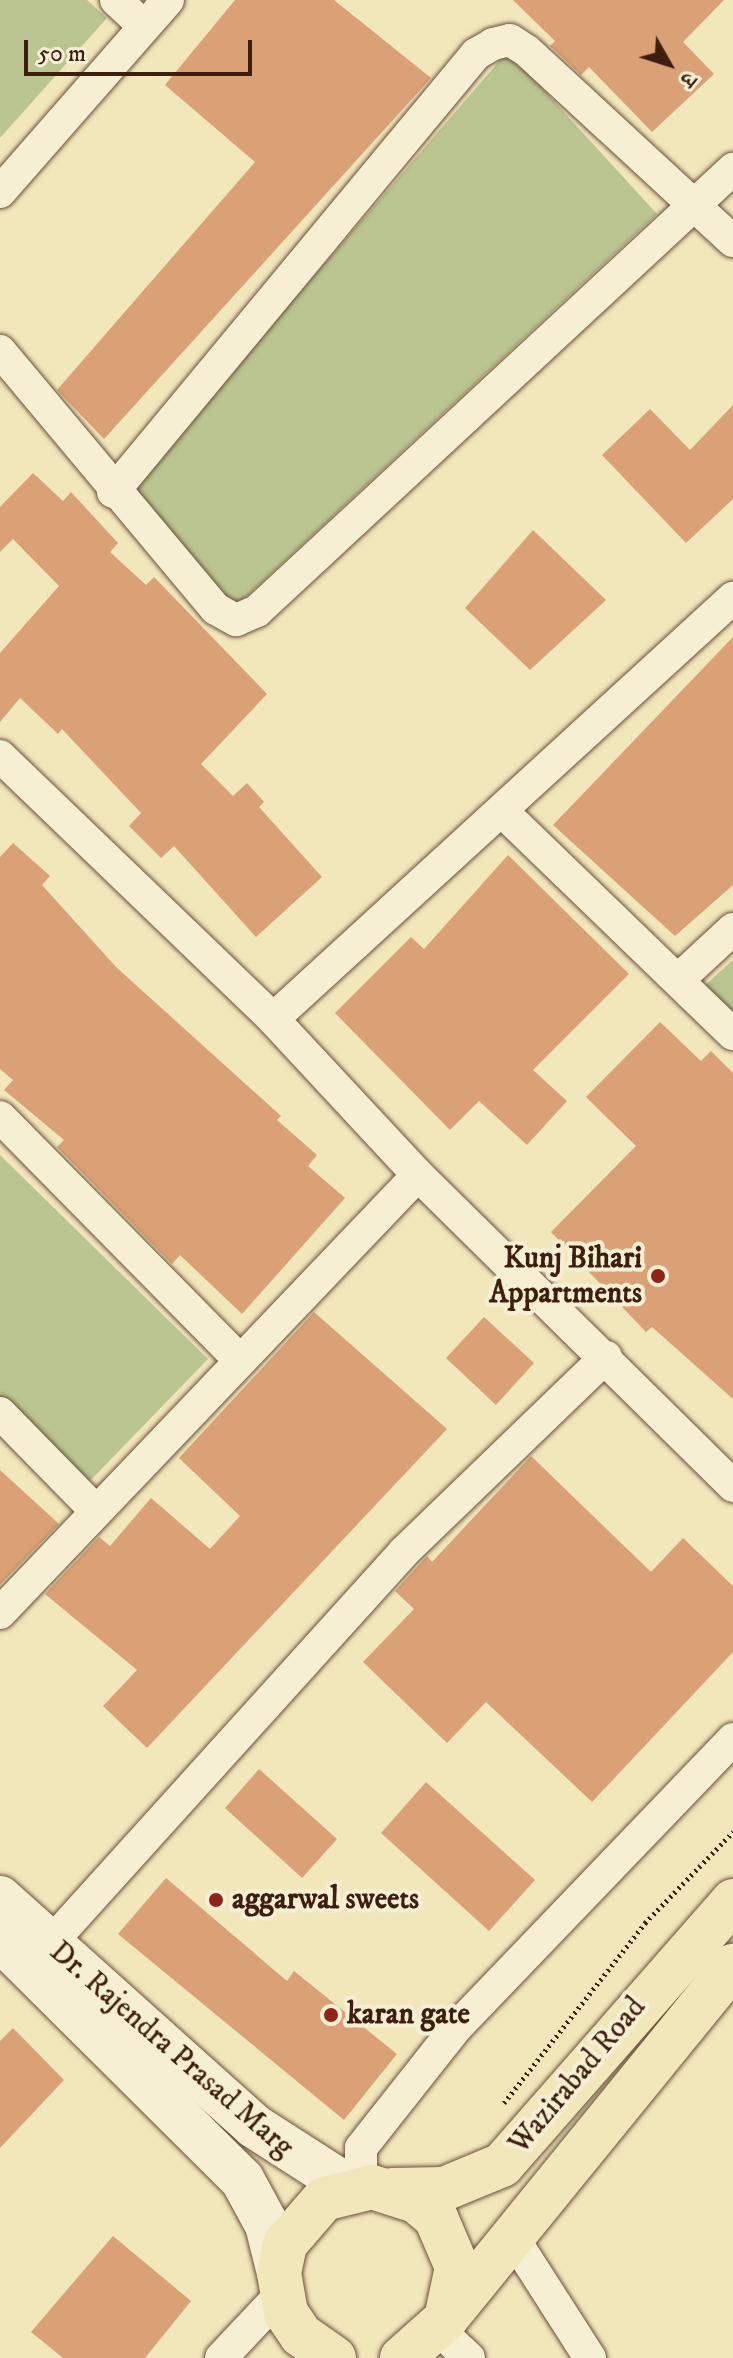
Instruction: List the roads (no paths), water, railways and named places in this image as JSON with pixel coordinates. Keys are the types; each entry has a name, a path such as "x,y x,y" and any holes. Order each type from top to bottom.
{"highway":[{"name":"Wazirabad Road","path":"368,2189 444,2189 502,2165 733,1901"},
{"name":"Wazirabad Road","path":"432,2345 512,2236 733,1966"},
{"path":"278,2358 282,2293 301,2219 368,2189 416,2201 450,2241 457,2267 432,2345"},
{"path":"282,2293 301,2335 334,2358"}],"main road":[{"name":"Dr. Rajendra Prasad Marg","path":"0,1898 48,1946 254,2126 368,2189"},
{"name":"Dr. Rajendra Prasad Marg","path":"0,1939 242,2179 267,2225 282,2293"}],"street":[{"path":"116,0 144,26"},
{"path":"0,192 168,0"},
{"path":"113,492 476,54 493,44 510,40 527,51 733,241"},
{"path":"0,351 113,492 216,609 236,620 257,611 733,169"},
{"path":"273,1019 504,813 733,598"},
{"path":"0,756 273,1019 418,1175 606,1357 733,1486"},
{"path":"504,813 733,1034"},
{"path":"678,980 733,929"},
{"path":"0,1117 239,1359"},
{"path":"0,1613 239,1359 418,1175"},
{"path":"48,1946 404,1552 606,1357"},
{"path":"0,1413 96,1511"},
{"path":"368,2189 361,2148 455,2029 733,1739"},
{"path":"512,2236 590,2358"},
{"path":"221,2358 282,2293"}],"place":[{"name":"Kunj Bihari Appartments","path":"658,1276"},
{"name":"aggarwal sweets","path":"216,1900"},
{"name":"karan gate","path":"331,2015"}]}
